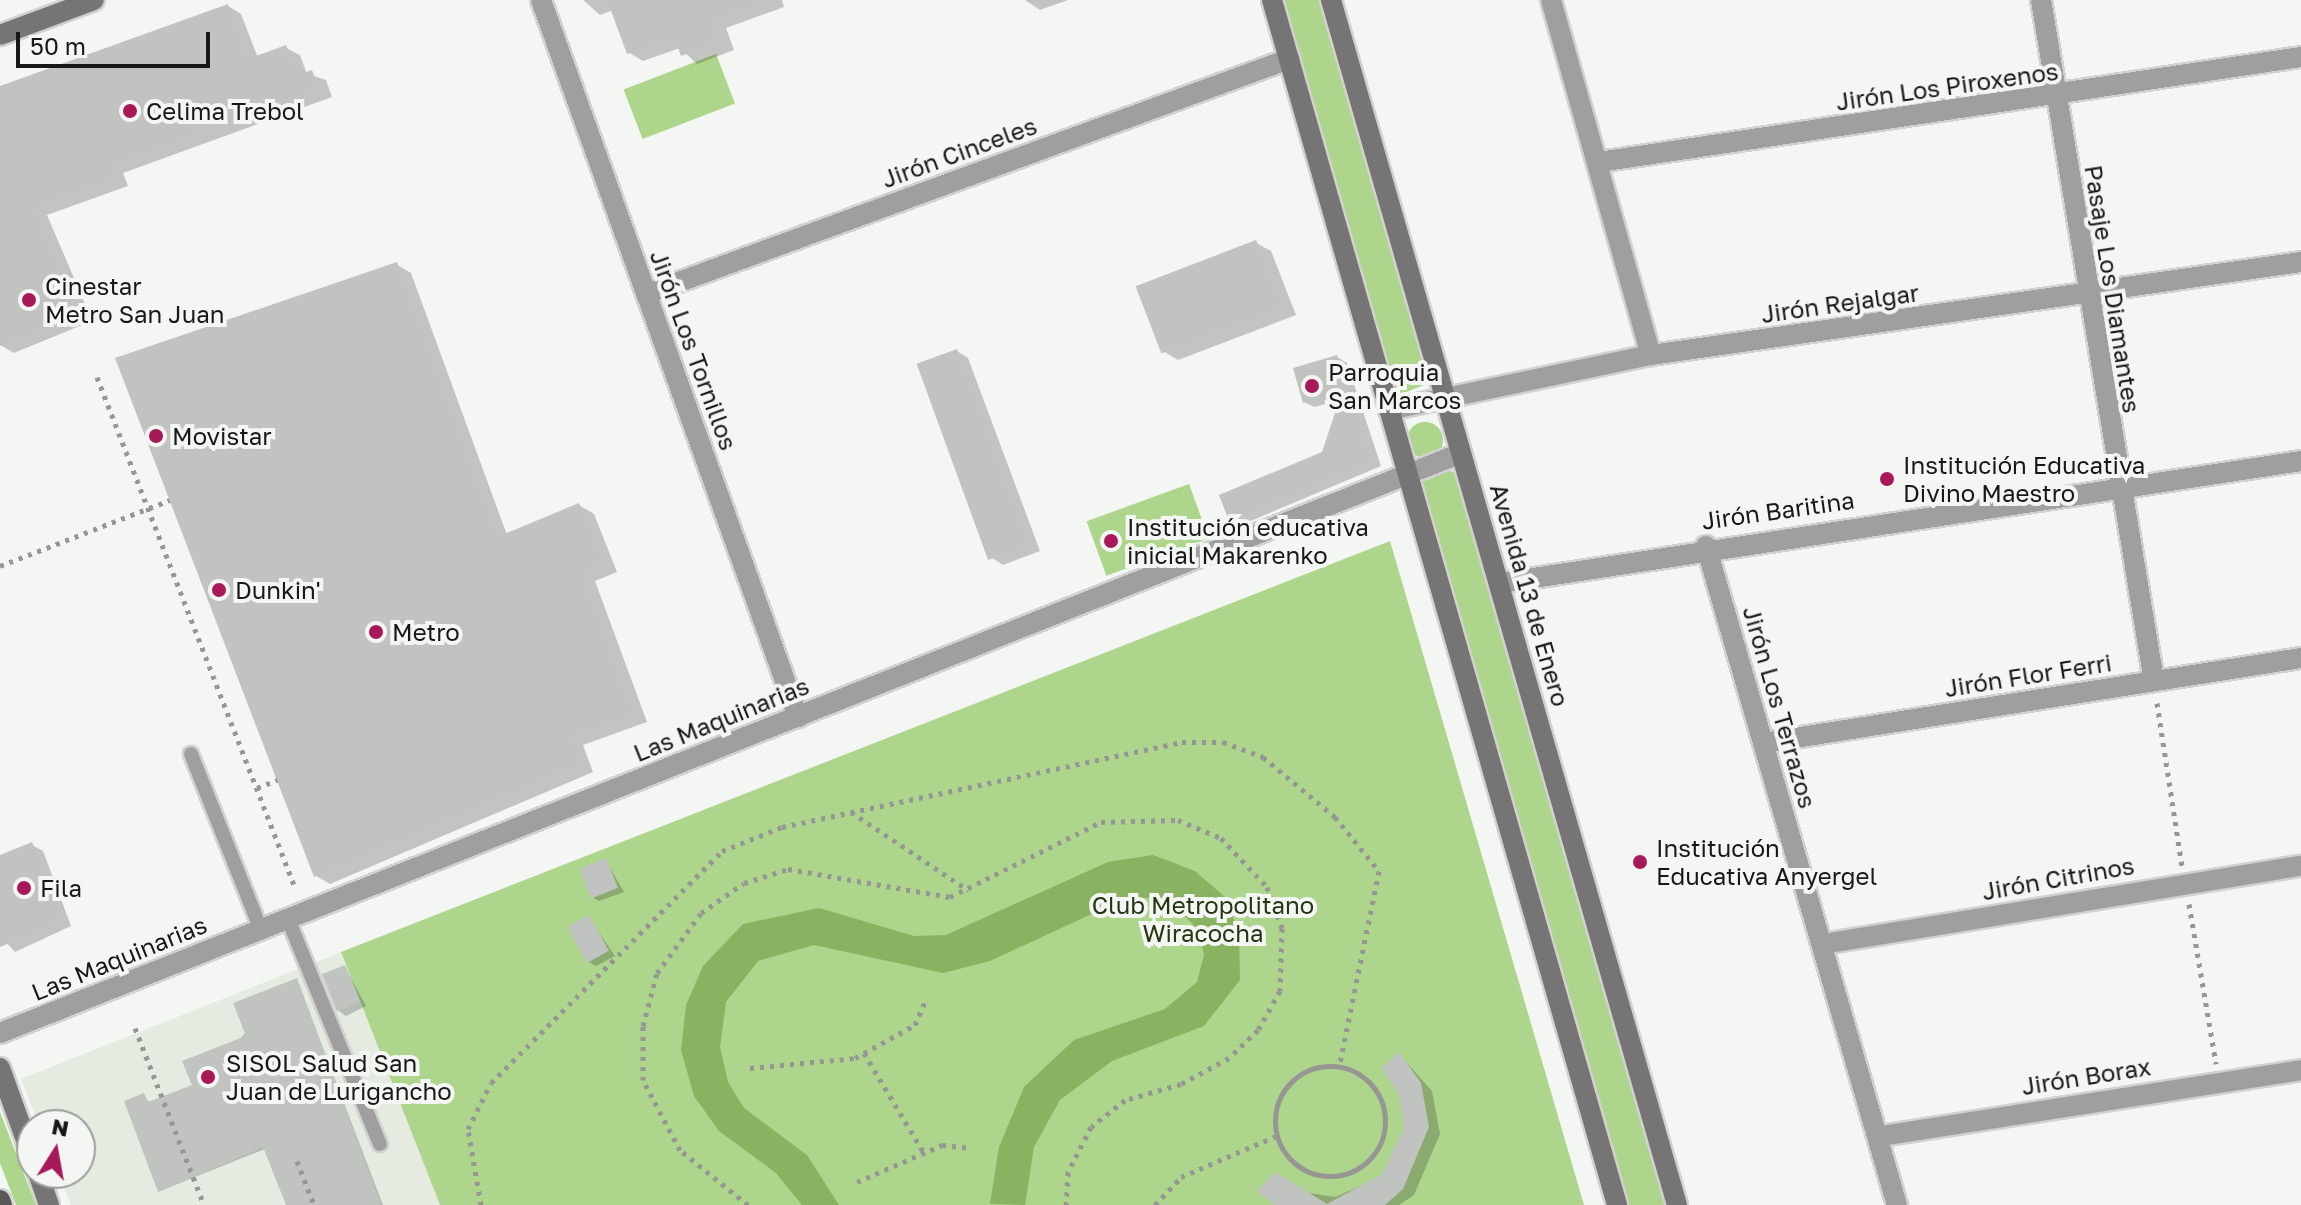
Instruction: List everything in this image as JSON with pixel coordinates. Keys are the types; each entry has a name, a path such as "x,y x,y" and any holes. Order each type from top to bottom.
{"main road":[{"path":"0,35 94,0"},
{"path":"1272,0 1617,1205"},
{"name":"Avenida 13 de Enero","path":"1331,0 1501,583 1677,1205"},
{"path":"0,1068 16,1112"}],"street":[{"name":"Jirón Los Tornillos","path":"541,0 798,717"},
{"path":"1551,0 1651,355"},
{"name":"Pasaje Los Diamantes","path":"2041,0 2087,296 2154,681"},
{"name":"Jirón Los Piroxenos","path":"1599,162 2055,97 2301,57"},
{"name":"Jirón Cinceles","path":"646,294 1289,59"},
{"name":"Jirón Rejalgar","path":"1389,410 1651,355 2087,296 2301,262"},
{"name":"Las Maquinarias","path":"0,1033 1461,453"},
{"name":"Jirón Baritina","path":"1501,583 1706,546 2301,461"},
{"name":"Jirón Los Terrazos","path":"1706,546 1881,1136 1897,1205"},
{"name":"Jirón Flor Ferri","path":"1763,743 2301,658"},
{"name":"Jirón Citrinos","path":"1823,944 2301,866"},
{"name":"Jirón Borax","path":"1881,1136 2301,1070"}],"lane":[{"path":"191,754 261,930"},
{"path":"288,919 380,1144"}],"path":[{"path":"97,377 294,885"},
{"path":"0,566 170,500"},
{"path":"481,1205 468,1129 491,1083 705,864 745,839 850,812 1182,742 1223,742 1263,757 1335,817 1379,871 1339,1067"},
{"path":"257,788 277,780"},
{"path":"850,812 968,890"},
{"path":"748,1205 680,1150 650,1103 643,1026 668,951 723,895 788,869 832,871 933,898 968,890 1101,822 1157,816 1201,828 1238,851 1276,908 1283,973 1258,1030 1205,1074 1107,1111 1076,1149 1066,1205"},
{"path":"750,1068 864,1053 915,1025 926,999"},
{"path":"135,1028 204,1205"},
{"path":"864,1053 926,1156"},
{"path":"1320,1067 1339,1067 1370,1084 1380,1099 1385,1117 1377,1151 1349,1173 1322,1175 1297,1166 1276,1136 1278,1100 1288,1084 1320,1067"},
{"path":"1155,1205 1181,1177 1276,1136"},
{"path":"857,1182 926,1156 942,1145 969,1148"},
{"path":"297,1161 314,1205"}],"shaded area":[{"path":"1153,855 1195,871 1225,897 1239,932 1240,980 1204,1026 1112,1061 1060,1100 1034,1147 1025,1205 990,1204 999,1147 1024,1087 1074,1040 1165,1009 1197,982 1204,955 1198,929 1165,898 1126,898 990,961 943,973 814,945 758,961 726,1002 720,1047 728,1082 744,1108 807,1155 839,1205 802,1205 776,1173 719,1131 694,1096 681,1050 686,1005 703,966 743,924 819,908 914,936 946,935 1108,862"},
{"name":"SISOL Salud San Juan de Lurigancho","path":"341,952 440,1205 71,1205 64,1189 96,1189 96,1109 33,1109 21,1079"}],"green space":[{"path":"1283,0 1323,0 1431,382 1402,394 1392,387"},
{"path":"716,54 735,103 643,139 624,89"},
{"path":"1425,422 1438,427 1443,440 1438,453 1425,458 1412,453 1407,440 1412,427"},
{"path":"1447,468 1460,477 1668,1205 1628,1205 1419,487 1419,479"},
{"path":"1189,484 1209,539 1106,576 1087,521"},
{"name":"Club Metropolitano Wiracocha","path":"1390,541 1584,1205 440,1205 341,952"},
{"path":"0,1112 16,1153 16,1189 30,1189 36,1205 16,1205 0,1163"}],"building":[{"path":"607,0 760,0 760,3 712,20 720,42 681,56 674,37 627,54"},
{"name":"Celima Trebol","path":"228,4 248,59 286,45 297,75 312,70 319,89 110,165 116,178 34,208 73,298 69,318 0,346 0,86"},
{"path":"1256,240 1282,307 1161,353 1136,286"},
{"name":"Metro","path":"397,262 497,537 579,503 604,563 581,572 633,714 570,737 580,764 314,877 115,358"},
{"path":"957,349 1028,545 988,560 917,364"},
{"path":"1337,355 1372,461 1229,521 1219,495 1322,452 1342,392 1303,403 1293,368"},
{"name":"Fila","path":"32,842 61,920 0,947 0,855"},
{"path":"606,858 618,888 591,899 579,869"},
{"path":"589,915 609,951 587,963 567,927"},
{"path":"345,965 360,1002 337,1011 322,974"},
{"path":"297,978 381,1205 286,1205 263,1147 158,1192 124,1101 144,1093 148,1102 192,1085 182,1061 246,1036 233,1003"},
{"path":"1399,1052 1421,1083 1429,1127 1403,1189 1385,1205 1275,1205 1257,1191 1275,1172 1327,1204 1382,1174 1404,1128 1399,1094 1381,1068"}],"place":[{"name":"Celima Trebol","path":"130,111"},
{"name":"Cinestar Metro San Juan","path":"29,300"},
{"name":"Parroquia San Marcos","path":"1312,386"},
{"name":"Movistar","path":"156,436"},
{"name":"Institución Educativa Divino Maestro","path":"1887,479"},
{"name":"Institución educativa inicial Makarenko","path":"1111,541"},
{"name":"Dunkin'","path":"219,590"},
{"name":"Metro","path":"376,632"},
{"name":"Institución Educativa Anyergel","path":"1640,862"},
{"name":"Fila","path":"24,888"},
{"name":"SISOL Salud San Juan de Lurigancho","path":"208,1077"}]}
